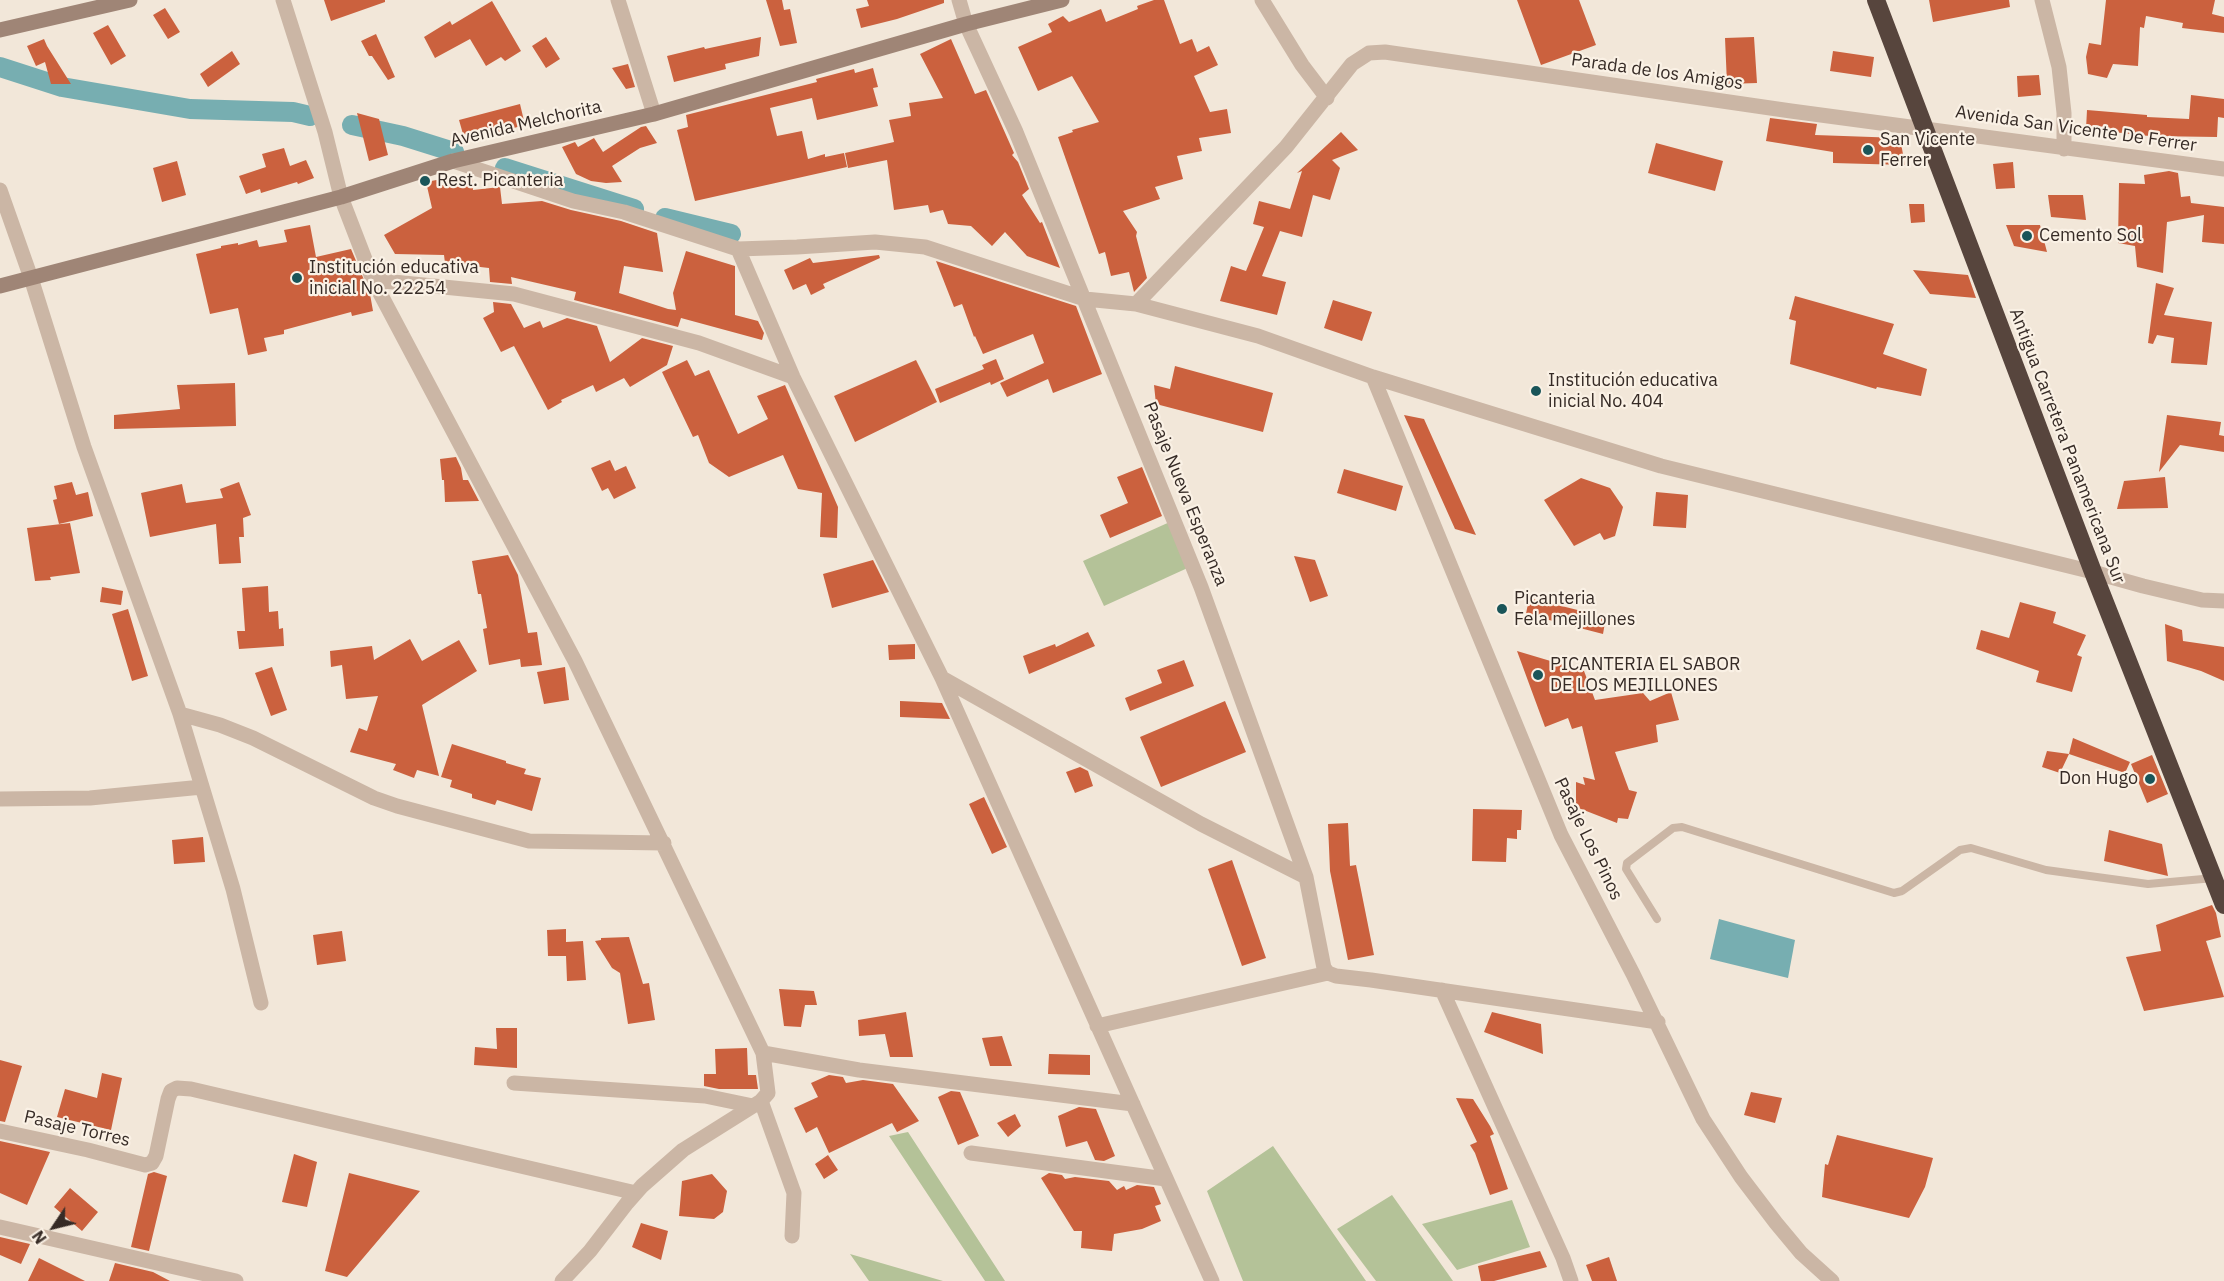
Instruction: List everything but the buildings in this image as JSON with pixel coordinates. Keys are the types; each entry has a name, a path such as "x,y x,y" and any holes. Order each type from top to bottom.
{"highway":[{"name":"Antigua Carretera Panamericana Sur","path":"1876,0 2093,572 2224,905"}],"main road":[{"path":"0,30 130,0"},
{"name":"Avenida Melchorita","path":"0,286 341,197 453,161 654,114 966,24 1062,0"}],"street":[{"path":"283,0 325,132 341,197 373,280 570,651 763,1053 768,1094 683,1150 636,1193 590,1251 562,1281"},
{"path":"618,0 654,114"},
{"name":"Pasaje Nueva Esperanza","path":"959,0 966,24 1016,132 1201,587 1306,877 1324,968 1328,973"},
{"path":"1136,304 1286,147 1327,98 1302,65 1262,0"},
{"path":"2042,0 2059,67 2064,113 2064,149"},
{"name":"Parada de los Amigos","path":"1327,98 1352,64 1369,53 1385,52 1780,110 1923,128"},
{"name":"Avenida San Vicente De Ferrer","path":"1923,128 2224,169"},
{"path":"453,161 573,201 624,212 738,249 797,248 875,242 925,247 1085,299 1136,304 1258,336 1373,377 1660,466 2202,600 2224,601"},
{"path":"0,190 31,278 84,447 180,714 233,889 261,1004"},
{"path":"738,249 793,378 942,678 1212,1281"},
{"path":"373,280 514,294 699,343 793,378"},
{"name":"Pasaje Los Pinos","path":"1373,377 1561,835 1658,1022 1703,1119 1741,1177 1801,1253 1833,1281"},
{"path":"942,678 1201,824 1306,877"},
{"path":"180,714 220,725 253,738 374,798 408,809 529,841 664,843"},
{"path":"0,799 90,798 202,787"},
{"path":"1097,1026 1328,973 1658,1022"},
{"path":"1442,990 1563,1258 1571,1281"},
{"path":"763,1053 859,1070 1133,1104"},
{"path":"514,1083 705,1096 757,1103"},
{"name":"Pasaje Torres","path":"0,1131 145,1165 152,1163 156,1156 171,1091 177,1088 191,1089 636,1193"},
{"path":"757,1103 794,1193 792,1236"},
{"path":"971,1153 1166,1179"},
{"path":"0,1227 236,1281"}],"lane":[{"path":"1657,919 1626,869 1627,863 1673,828 1682,827 1894,893 1902,891 1960,850 1971,848 2046,870 2148,884 2214,878"}],"green space":[{"path":"1172,521 1192,566 1104,606 1083,561"},
{"path":"908,1132 1005,1281 985,1281 889,1136"},
{"path":"1273,1146 1366,1281 1243,1281 1207,1191"},
{"path":"1392,1195 1453,1281 1376,1281 1337,1229"},
{"path":"1512,1200 1530,1247 1457,1270 1422,1224"},
{"path":"850,1254 943,1281 869,1281"}],"water":[{"path":"1719,919 1795,940 1788,978 1710,959"}],"waterway":[{"path":"0,67 62,87 190,109 293,112 310,116"},
{"path":"352,125 403,136 454,152"},
{"path":"505,168 634,209"},
{"path":"665,218 731,234"}],"place":[{"name":"San Vicente Ferrer","path":"1868,150"},
{"name":"Rest. Picanteria","path":"425,181"},
{"name":"Cemento Sol","path":"2027,236"},
{"name":"Institución educativa inicial No. 22254","path":"297,278"},
{"name":"Institución educativa inicial No. 404","path":"1536,391"},
{"name":"Picanteria Fela mejillones","path":"1502,609"},
{"name":"PICANTERIA EL SABOR DE LOS MEJILLONES","path":"1538,675"},
{"name":"Don Hugo","path":"2150,779"}]}
